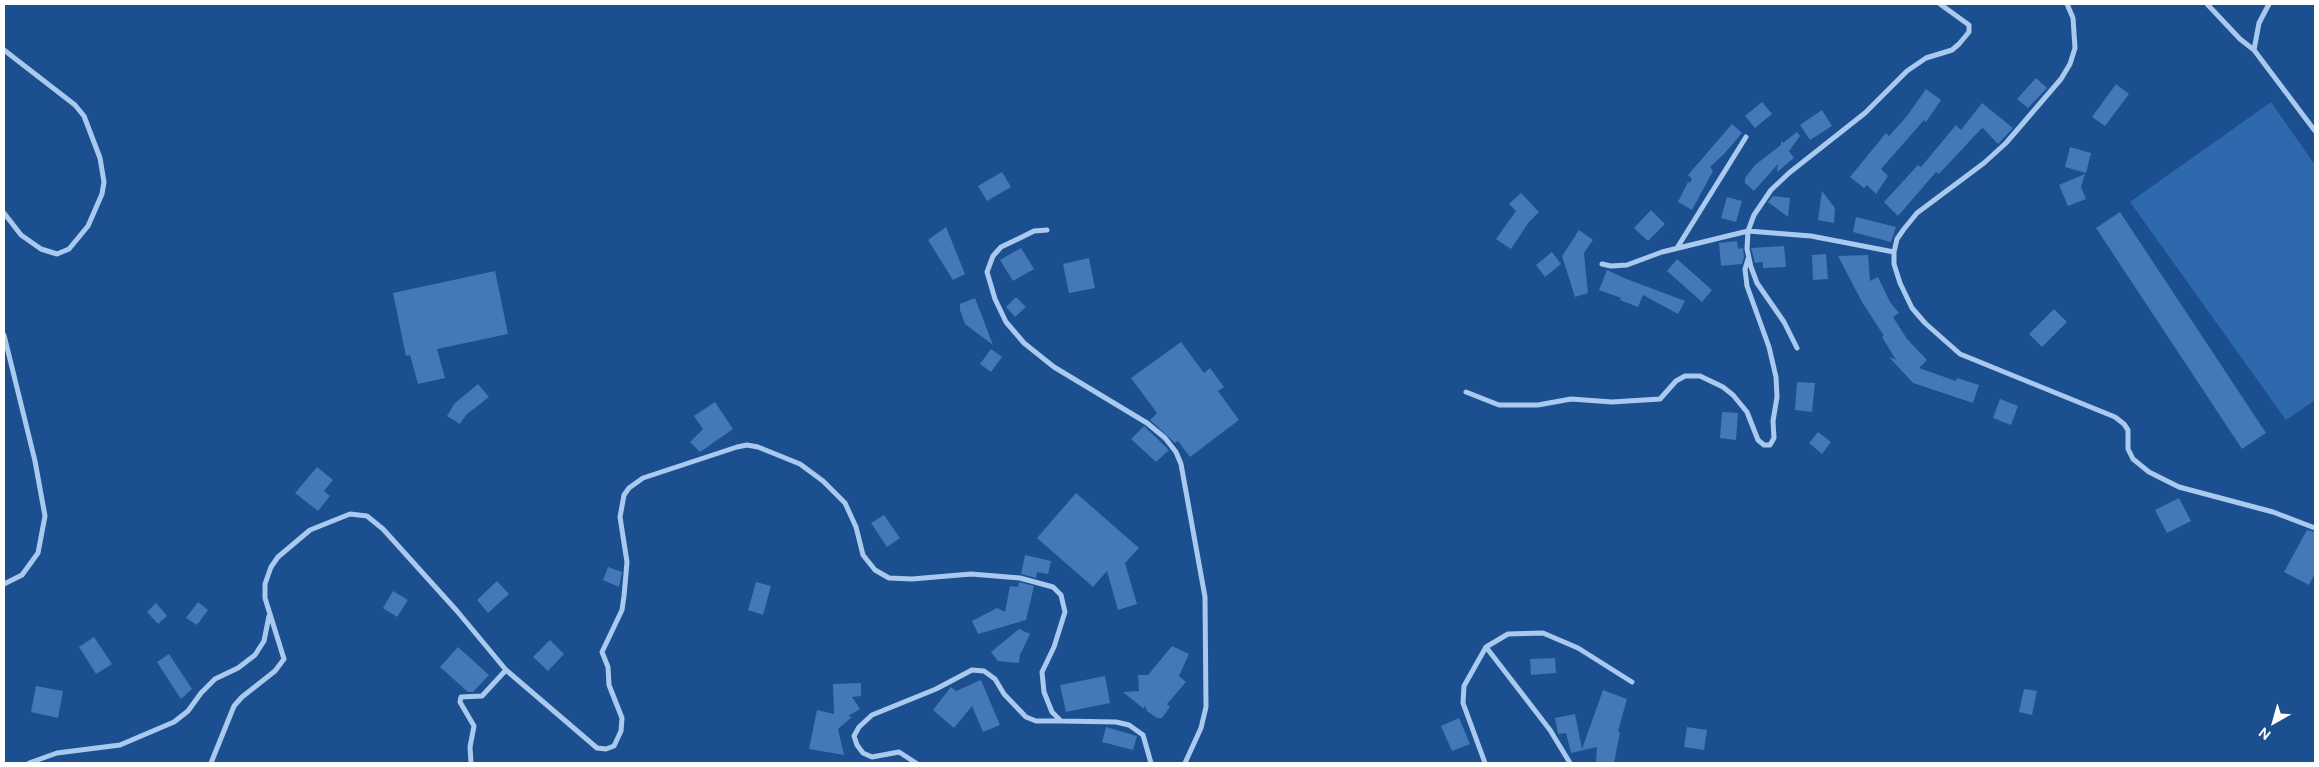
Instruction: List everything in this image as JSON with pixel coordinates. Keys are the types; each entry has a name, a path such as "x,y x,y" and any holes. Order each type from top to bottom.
{"street":[{"path":"1466,392 1499,405 1538,404 1571,399 1612,402 1660,399 1672,385 1685,376 1700,376 1723,387 1733,396 1747,412 1758,440 1764,445 1770,445 1774,438 1773,420 1777,397 1776,377 1769,347 1747,286 1745,269 1748,259 1748,231 1761,202 1789,173 1865,113 1907,71 1926,58 1952,50 1968,32 1970,29 1966,21 1940,4"},
{"path":"2067,4 2073,18 2075,48 2070,64 2061,79 2006,143 1984,163 1917,213 1897,239 1894,264 1900,284 1912,308 1936,335 1960,354 2115,417 2128,430 2128,449 2133,459 2148,472 2179,487 2273,512 2315,528"},
{"path":"2207,4 2240,40 2254,50 2315,131"},
{"path":"2254,50 2259,23 2269,4"},
{"path":"4,50 75,105 84,116 100,158 104,182 102,194 88,226 69,249 57,254 41,249 21,236 4,213"},
{"path":"1676,248 1746,137"},
{"path":"1047,230 1034,232 1000,247 993,256 987,272 995,299 1006,322 1024,343 1054,367 1147,423 1165,438 1176,452 1180,464 1205,597 1206,708 1201,728 1186,763"},
{"path":"1602,264 1611,266 1627,265 1676,248 1748,231 1811,236 1894,252"},
{"path":"1748,259 1757,283 1784,322 1797,348"},
{"path":"4,335 35,461 45,516 38,553 22,575 4,584"},
{"path":"210,763 234,706 242,697 275,671 284,659 269,616 265,598 265,584 271,567 278,556 310,530 350,514 367,516 383,529 506,670 597,748 606,749 614,746 621,731 622,718 609,685 608,667 602,652 622,610 624,596 627,562 620,517 624,496 629,488 643,478 737,446 747,445 758,447 800,464 823,480 845,503 856,527 863,556 875,570 889,578 912,579 971,574 1020,578 1054,587 1062,595 1065,603 1065,612 1054,647 1042,672 1042,680 1047,702 1061,721"},
{"path":"29,763 57,753 120,745 174,722 188,711 201,693 215,679 238,668 255,655 264,641 269,616"},
{"path":"1485,763 1463,703 1464,686 1486,647 1508,634 1543,633 1578,648 1632,682"},
{"path":"1486,647 1550,730 1570,763"},
{"path":"471,763 470,747 474,726 460,702 462,697 482,696 506,670"},
{"path":"916,763 899,752 872,757 863,753 857,745 854,736 872,715 936,689 972,670 984,671 995,679 1004,694 1026,717 1036,721 1116,722 1130,725 1143,735 1151,763"}],"shaded area":[{"path":"2271,102 2315,165 2315,400 2286,420 2130,202"}],"building":[{"path":"2036,78 2047,88 2028,108 2017,99"},
{"path":"2116,84 2129,94 2105,126 2092,117"},
{"path":"1926,89 1941,100 1926,122 1924,120 1881,169 1888,176 1876,194 1867,185 1864,188 1850,177 1886,133 1889,136 1907,116"},
{"path":"1762,102 1772,114 1755,128 1745,116"},
{"path":"1982,103 2013,128 1998,144 1983,128 1980,130 1939,174 1936,172 1898,216 1884,202 1918,165 1921,167 1956,125 1961,130"},
{"path":"1822,110 1832,126 1810,140 1800,125"},
{"path":"1732,124 1742,133 1710,167 1713,171 1692,210 1678,202 1688,182 1690,183 1692,179 1688,175"},
{"path":"1797,132 1800,136 1789,151 1794,158 1777,172 1778,164 1754,191 1745,183 1745,178 1755,165 1781,145 1781,141 1783,143"},
{"path":"2070,147 2091,153 2086,173 2065,167"},
{"path":"1002,172 1011,187 987,201 978,186"},
{"path":"2085,174 2081,187 2086,199 2068,206 2059,185"},
{"path":"1822,191 1835,208 1834,223 1818,220"},
{"path":"1521,193 1539,212 1529,222 1511,249 1496,239 1516,211 1509,204"},
{"path":"1773,196 1790,198 1788,217 1768,202"},
{"path":"1727,197 1742,201 1736,222 1721,218"},
{"path":"1651,210 1665,224 1648,241 1634,228"},
{"path":"2120,212 2266,433 2242,449 2096,228"},
{"path":"1856,217 1896,227 1891,242 1853,232"},
{"path":"946,227 965,274 953,280 928,240"},
{"path":"1579,230 1593,240 1584,253 1588,293 1575,297 1562,256"},
{"path":"1737,241 1738,249 1743,248 1744,257 1742,264 1721,266 1719,243"},
{"path":"1784,246 1786,267 1763,268 1763,262 1755,263 1751,248"},
{"path":"1021,248 1034,269 1013,281 1000,260"},
{"path":"1552,252 1561,264 1545,277 1536,265"},
{"path":"1826,254 1828,279 1813,280 1812,255"},
{"path":"1868,255 1870,281 1878,277 1890,302 1899,313 1893,317 1907,339 1927,360 1919,368 1956,381 1957,378 1979,385 1973,403 1913,383 1889,357 1896,360 1838,256"},
{"path":"1089,258 1095,288 1069,293 1063,264"},
{"path":"1677,259 1712,290 1702,302 1667,271"},
{"path":"1607,270 1685,301 1678,314 1643,295 1638,307 1620,300 1621,298 1599,290"},
{"path":"495,271 508,334 437,349 445,378 418,384 410,355 406,356 393,293"},
{"path":"1016,297 1026,307 1015,317 1006,307"},
{"path":"975,298 993,345 965,324 960,304"},
{"path":"2054,309 2067,322 2042,347 2029,334"},
{"path":"1181,342 1204,373 1210,368 1224,387 1218,391 1239,420 1190,457 1178,441 1175,443 1150,420 1157,413 1131,378"},
{"path":"991,349 1002,357 991,372 980,364"},
{"path":"1797,382 1815,383 1812,412 1795,410"},
{"path":"478,384 489,397 466,415 460,424 447,416 455,403"},
{"path":"2000,399 2018,406 2011,425 1993,418"},
{"path":"715,402 733,429 700,452 690,442 703,429 694,416"},
{"path":"1722,412 1738,413 1736,440 1720,438"},
{"path":"1144,426 1169,450 1156,462 1131,439"},
{"path":"1818,432 1831,442 1822,454 1809,443"},
{"path":"317,467 333,480 324,491 330,496 318,511 295,493"},
{"path":"1076,493 1139,548 1125,563 1137,604 1118,610 1107,571 1093,587 1037,538"},
{"path":"2179,498 2191,521 2167,533 2155,510"},
{"path":"884,515 900,538 887,547 871,523"},
{"path":"2307,530 2315,532 2315,573 2309,585 2284,572"},
{"path":"1025,555 1051,561 1048,574 1037,572 1036,578 1021,574"},
{"path":"608,567 622,572 619,587 603,580"},
{"path":"497,581 509,594 488,613 477,600"},
{"path":"756,582 771,586 763,615 748,610"},
{"path":"1019,582 1034,586 1026,620 978,634 972,621 997,608 1005,612 1010,586 1018,587"},
{"path":"393,591 408,600 397,617 383,608"},
{"path":"198,602 208,610 197,625 186,618"},
{"path":"156,603 167,616 158,624 147,612"},
{"path":"1019,629 1030,634 1020,655 1019,663 998,661 991,652"},
{"path":"94,637 112,664 96,674 79,647"},
{"path":"550,640 564,654 548,671 533,657"},
{"path":"1172,646 1189,654 1179,676 1186,682 1167,704 1170,707 1162,718 1157,718 1147,711 1145,705 1144,709 1123,692 1139,691 1138,675 1148,675"},
{"path":"458,647 489,675 473,692 468,692 440,667"},
{"path":"169,654 192,689 181,699 157,662"},
{"path":"1555,658 1556,673 1531,675 1530,659"},
{"path":"1105,676 1110,703 1066,712 1060,685"},
{"path":"981,680 1000,725 983,732 972,706 954,728 933,710 951,687 956,691"},
{"path":"861,683 861,696 852,697 860,709 848,716 852,717 838,729 844,755 809,749 817,710 834,714 833,684"},
{"path":"36,686 63,691 58,718 31,712"},
{"path":"2024,689 2037,691 2032,715 2019,712"},
{"path":"1603,690 1627,699 1618,731 1620,732 1614,763 1596,763 1597,747 1571,753 1566,733 1558,734 1555,718 1575,714 1582,749"},
{"path":"1459,718 1470,744 1452,751 1441,726"},
{"path":"1106,727 1137,736 1133,750 1102,742"},
{"path":"1687,727 1707,730 1704,750 1684,747"}]}
